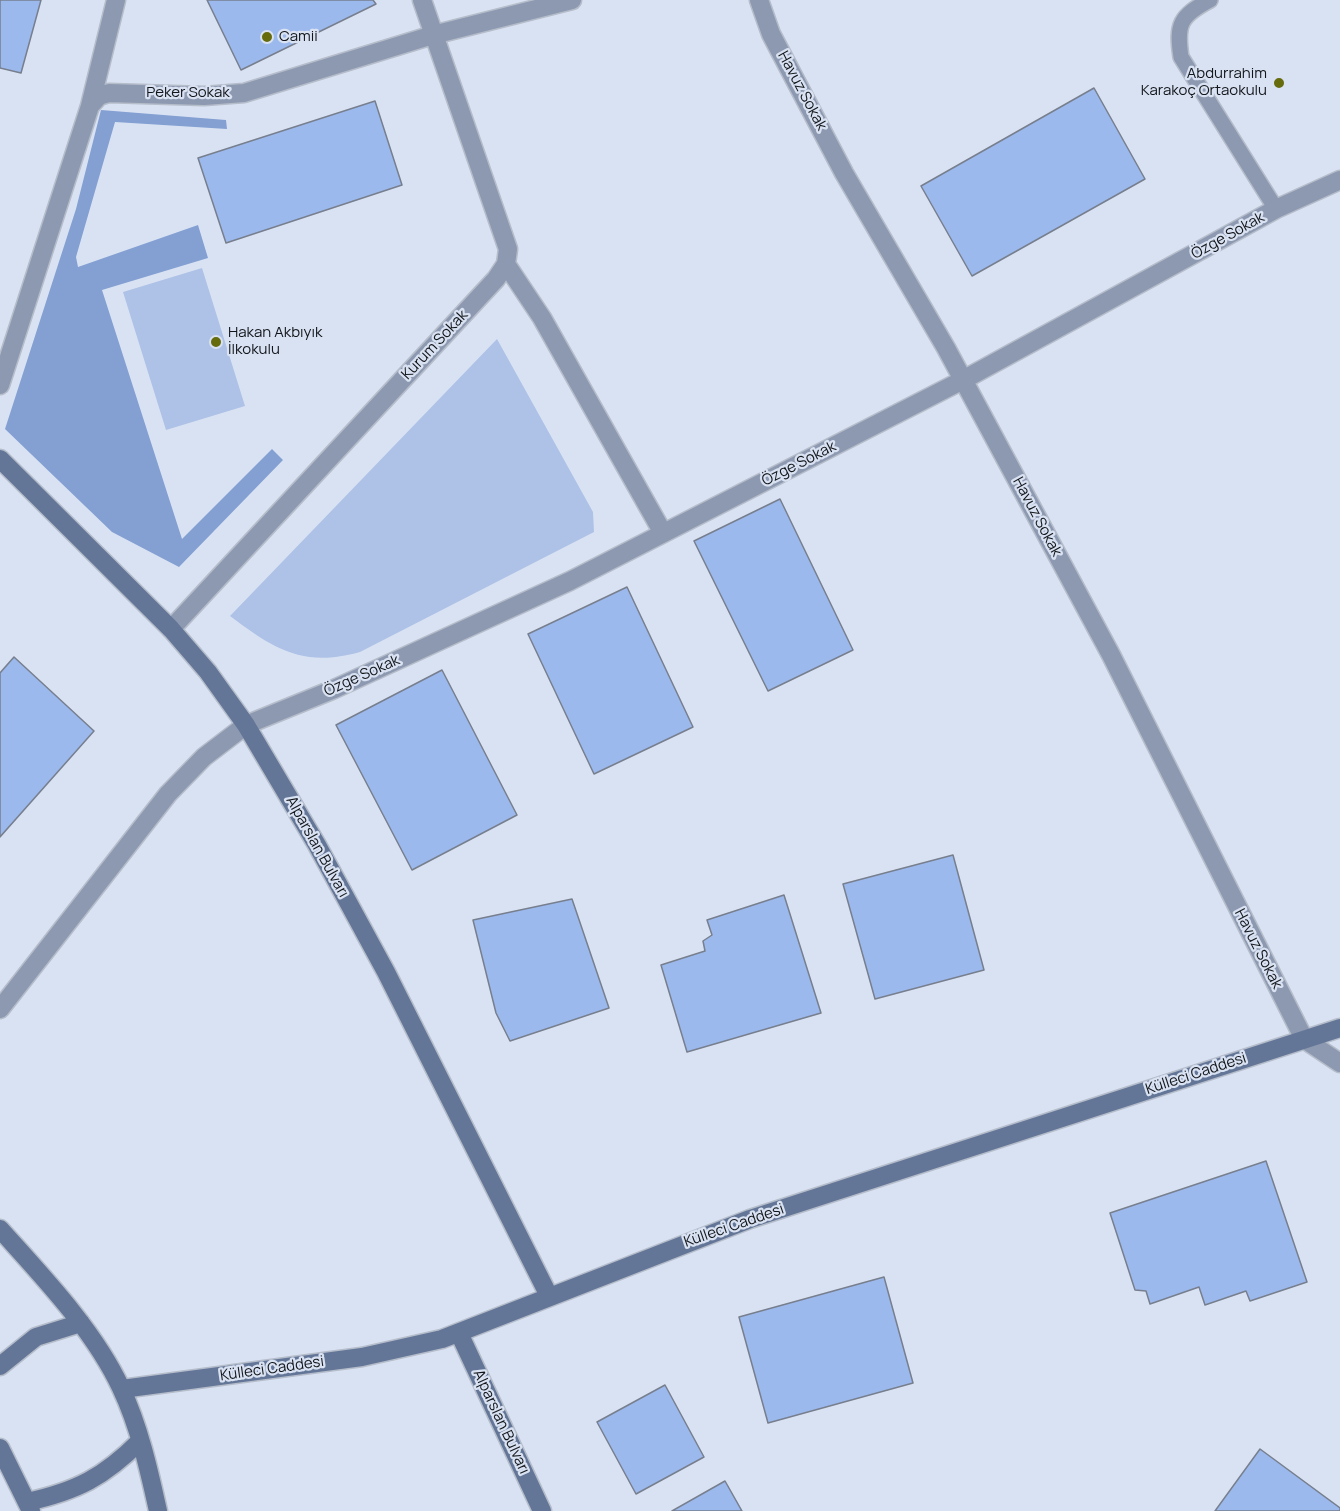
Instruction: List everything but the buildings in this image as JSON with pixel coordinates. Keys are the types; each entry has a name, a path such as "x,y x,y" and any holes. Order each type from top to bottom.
{"street":[{"path":"0,385 90,105 116,0"},
{"path":"423,0 433,35 508,249 506,264 542,318 663,534"},
{"name":"Peker Sokak","path":"90,105 99,96 109,93 204,96 244,93 433,35 572,0"},
{"name":"Havuz Sokak","path":"759,0 771,34 844,173 963,380 1111,655 1304,1039"},
{"name":"Özge Sokak","path":"0,1009 168,794 204,758 246,725 332,690 570,581 963,380 1276,209 1340,180"},
{"name":"Kurum Sokak","path":"171,629 496,279 506,264"},
{"name":"Alparslan Bulvarı","path":"0,459 171,629 208,672 246,725 317,845 386,972 549,1296"},
{"name":"Külleci Caddesi","path":"122,1389 408,1349 459,1333 750,1219 1340,1028"},
{"path":"1304,1039 1340,1063"},
{"path":"0,1229 81,1323 99,1348 122,1389 140,1441 158,1511"},
{"path":"0,1366 36,1337 81,1323"},
{"name":"Alparslan Bulvarı","path":"459,1333 542,1511"},
{"path":"0,1448 29,1507 103,1474 140,1441"}],"lane":[{"path":"1210,0 1189,11 1178,33 1181,57 1276,209"}],"shaded area":[{"path":"101,110 226,120 227,129 115,122 76,257 78,267 198,225 208,258 102,290 182,539 272,449 283,460 179,567 112,532 5,429 76,209"},
{"path":"202,268 245,406 166,430 123,292"},
{"path":"497,339 593,512 594,532 360,652 322,658 290,652 261,638 230,616"}],"place":[{"name":"Camii","path":"267,37"},
{"name":"Abdurrahim Karakoç Ortaokulu","path":"1279,83"},
{"name":"Hakan Akbıyık İlkokulu","path":"216,342"}]}
